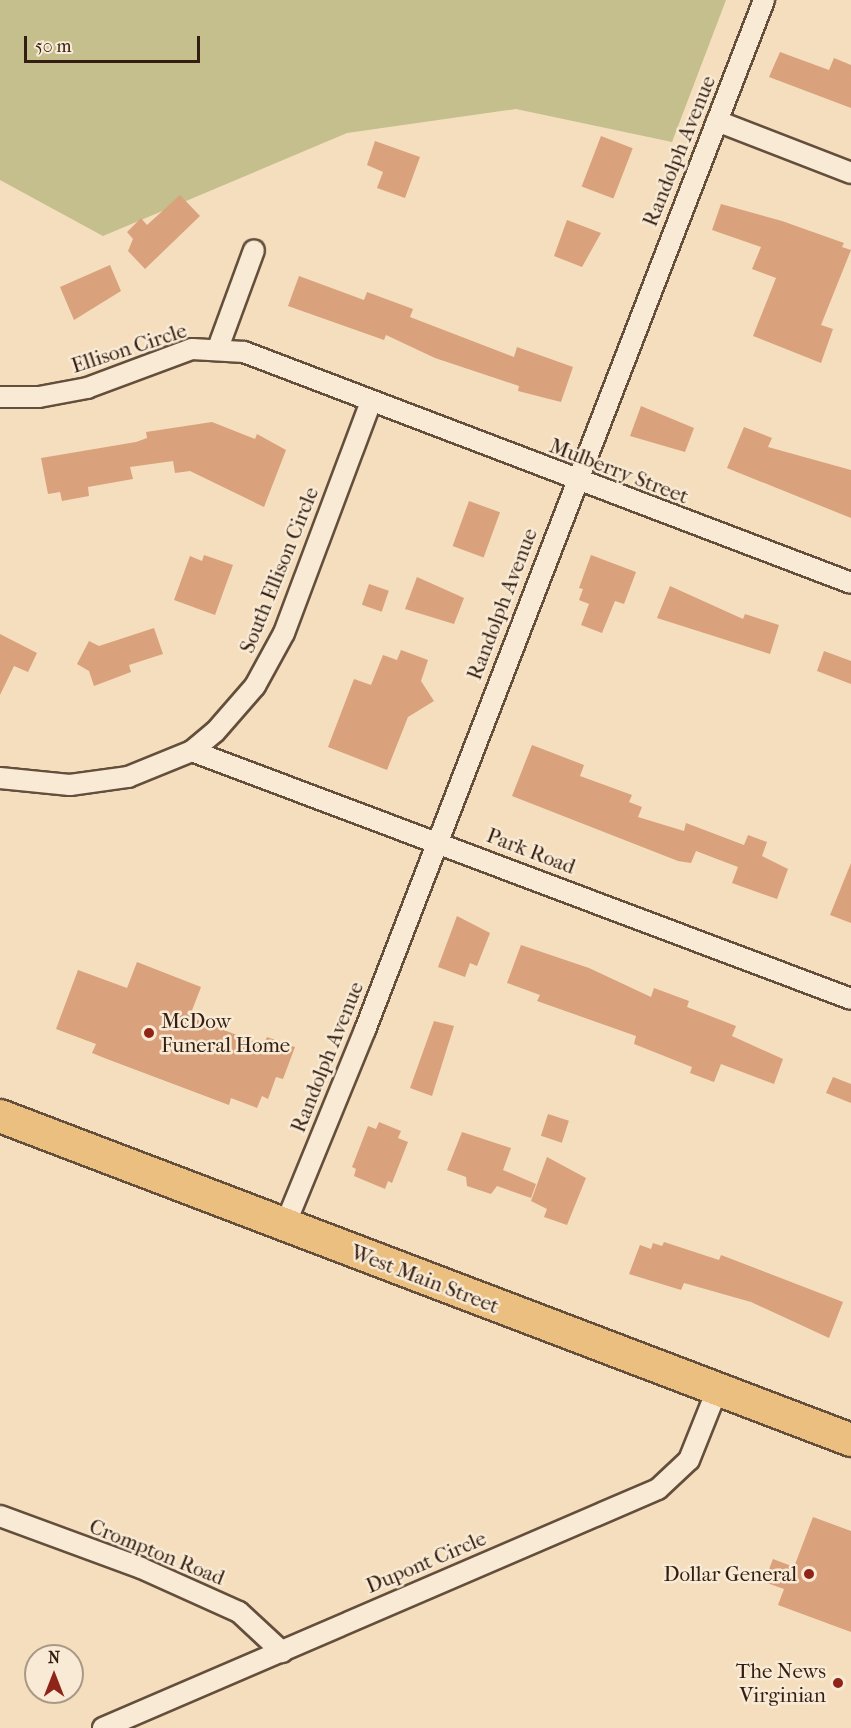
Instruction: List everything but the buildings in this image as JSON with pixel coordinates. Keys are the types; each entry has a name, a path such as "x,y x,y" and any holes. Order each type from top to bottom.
{"main road":[{"name":"West Main Street","path":"0,1116 851,1440"}],"street":[{"name":"Randolph Avenue","path":"285,1226 764,0"},
{"path":"717,121 851,173"},
{"path":"218,348 254,250"},
{"name":"Ellison Circle","path":"0,397 63,394 170,355 218,348 244,352 371,401"},
{"name":"Mulberry Street","path":"371,401 576,481 851,583"},
{"name":"South Ellison Circle","path":"0,778 41,784 99,782 155,768 192,751 236,710 271,660 371,401"},
{"name":"Park Road","path":"192,751 851,999"},
{"name":"Dupont Circle","path":"104,1728 658,1490 688,1460 717,1390"},
{"name":"Crompton Road","path":"0,1516 141,1568 239,1612 282,1652"}],"shaded area":[{"path":"0,0 726,0 672,142 516,109 347,133 103,236 0,180"}],"place":[{"name":"McDow Funeral Home","path":"149,1033"},
{"name":"Dollar General","path":"809,1574"},
{"name":"The News Virginian","path":"838,1683"}]}
